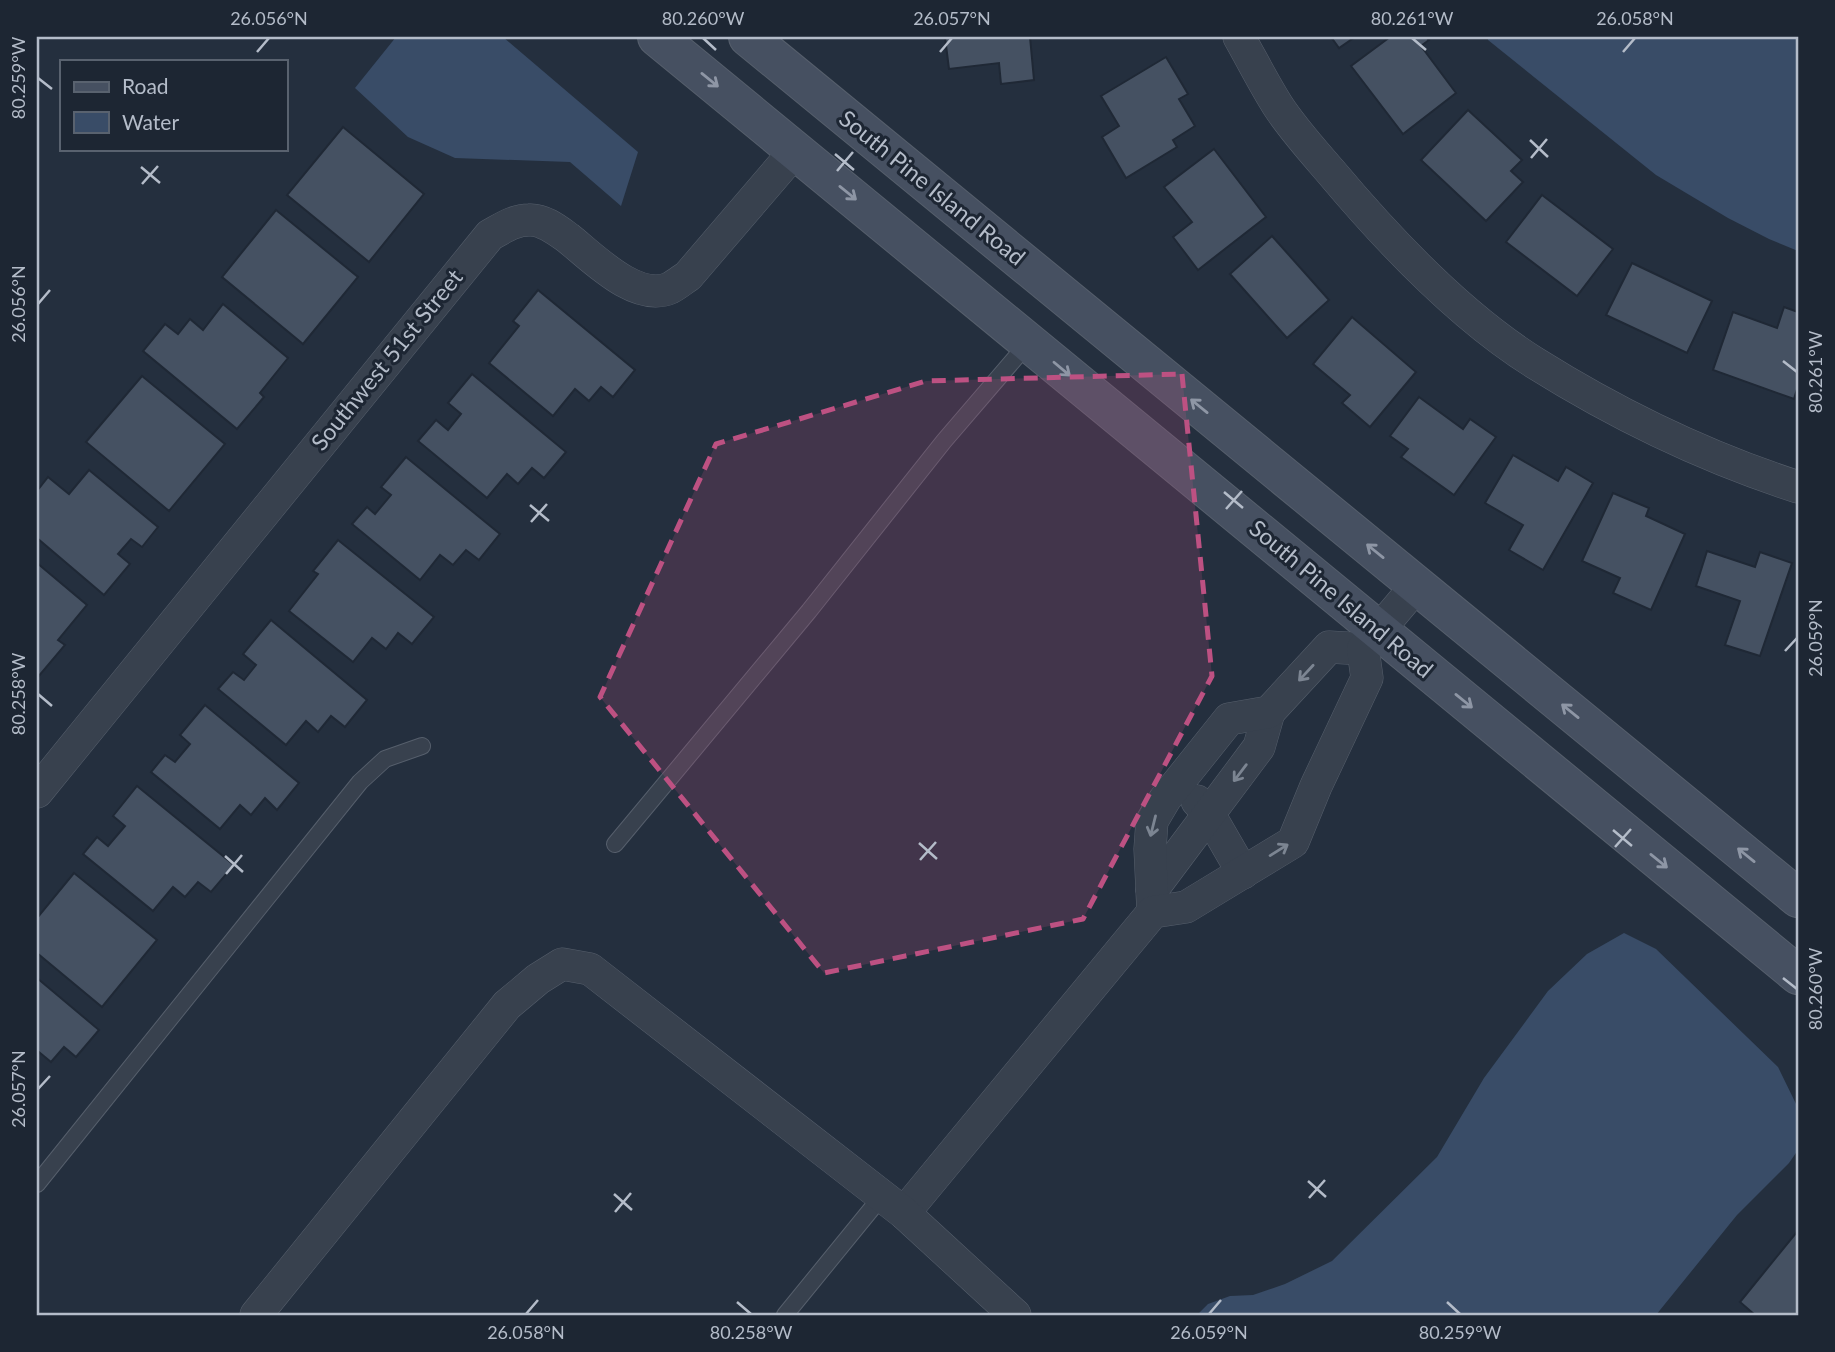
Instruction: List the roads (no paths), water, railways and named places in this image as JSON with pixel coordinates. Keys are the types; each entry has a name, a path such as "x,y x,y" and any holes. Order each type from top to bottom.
{"main road":[{"name":"South Pine Island Road","path":"657,37 1029,342 1371,640 1798,975"},
{"name":"South Pine Island Road","path":"748,37 1798,898"}],"street":[{"path":"1239,37 1280,108 1360,207 1420,270 1474,317 1534,362 1664,436 1742,469 1798,487"},
{"name":"Southwest 51st Street","path":"37,792 490,236 512,222 533,219 554,227 634,287 652,291 669,289 688,276 796,150"},
{"path":"1153,901 1185,907 1293,842 1367,678 1371,640 1417,585"},
{"path":"893,1205 1153,901 1209,814 1259,747 1269,712 1329,647 1371,640"},
{"path":"1153,901 1150,849 1152,821 1179,781 1229,719 1269,712"},
{"path":"1179,781 1209,814 1243,873"},
{"path":"256,1315 507,1005 538,979 562,964 590,969 893,1205 1015,1315"}],"lane":[{"path":"615,844 809,611 944,441 1029,342"},
{"path":"37,1184 360,782 385,759 422,746"},
{"path":"785,1315 893,1205"}],"water":[{"path":"396,37 503,37 638,152 621,206 570,162 455,158 408,137 355,88"},
{"path":"1488,37 1798,37 1798,251 1728,218 1656,175 1488,40"},
{"path":"1624,933 1656,949 1778,1067 1798,1108 1798,1150 1789,1163 1737,1215 1656,1315 1197,1315 1208,1304 1230,1296 1253,1295 1285,1284 1332,1261 1437,1157 1484,1078 1548,991 1587,954"}]}
